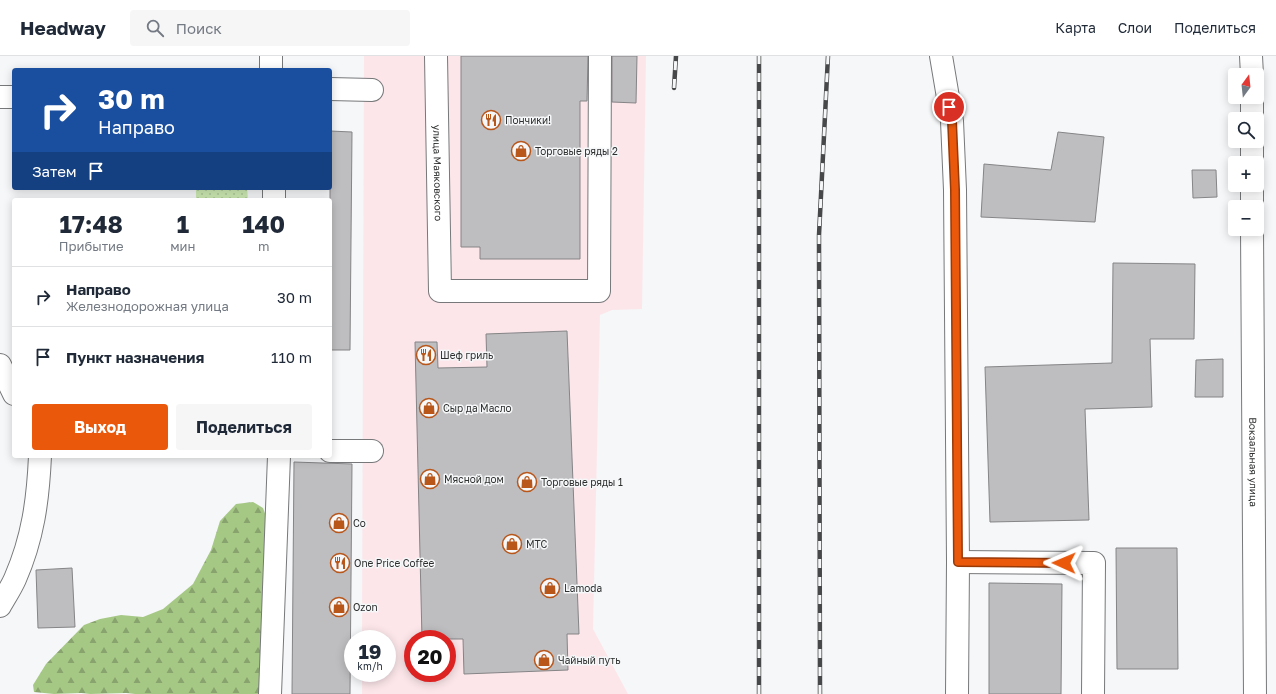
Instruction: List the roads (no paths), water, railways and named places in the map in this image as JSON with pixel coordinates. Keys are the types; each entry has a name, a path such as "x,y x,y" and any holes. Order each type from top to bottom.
{"street":[{"path":"271,56 272,68"},
{"name":"улица Маяковского","path":"436,56 440,291 599,291 600,56"},
{"path":"941,56 952,121 955,190 958,562 957,694"},
{"path":"1251,56 1252,68"},
{"path":"332,89 372,90"},
{"path":"0,97 12,97"},
{"name":"Вокзальная улица","path":"1252,236 1255,694"},
{"path":"0,365 12,390"},
{"path":"332,451 372,451"},
{"path":"0,606 15,580 29,543 39,492 40,458"},
{"path":"270,694 279,458"},
{"path":"958,562 1094,564 1093,694"}],"railway":[{"path":"674,88 676,56"},
{"path":"759,56 759,694"},
{"path":"820,694 819,235 828,56"}],"place":[{"name":"Пончики!","path":"491,120"},
{"name":"Торговые ряды 2","path":"521,151"},
{"name":"Шеф гриль","path":"426,355"},
{"name":"Сыр да Масло","path":"429,408"},
{"name":"Мясной дом","path":"430,479"},
{"name":"Торговые ряды 1","path":"527,482"},
{"name":"Со","path":"339,523"},
{"name":"МТС","path":"512,544"},
{"name":"One Price Coffee","path":"340,563"},
{"name":"Lamoda","path":"550,588"},
{"name":"Ozon","path":"339,607"},
{"name":"Чайный путь","path":"544,660"}]}
